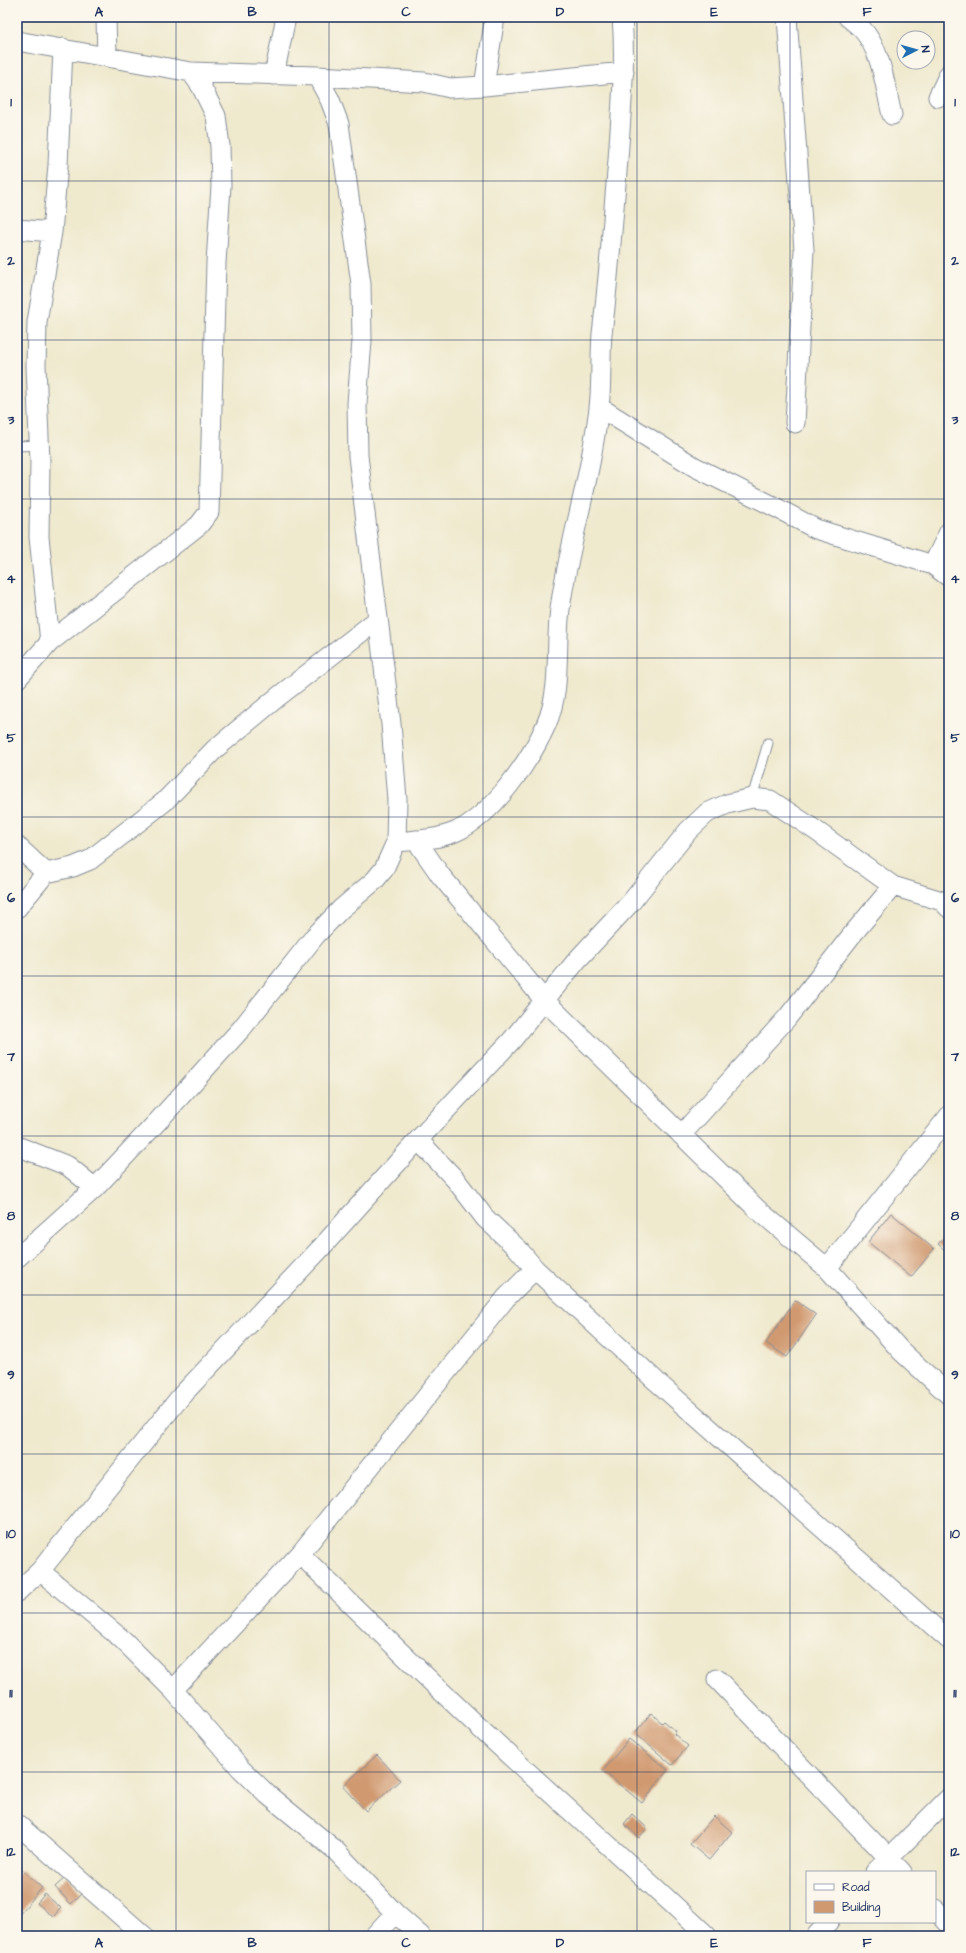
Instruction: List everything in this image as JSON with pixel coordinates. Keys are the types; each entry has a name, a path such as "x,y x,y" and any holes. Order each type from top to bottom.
{"street":[{"path":"106,17 107,56"},
{"path":"274,75 286,17"},
{"path":"484,86 495,17"},
{"path":"396,842 434,838 456,831 484,812 513,780 546,724 555,696 557,633 561,602 575,527 591,459 599,406 602,341 610,271 624,72 622,17"},
{"path":"787,17 804,250 794,423"},
{"path":"848,17 862,29 869,39 880,64 892,115"},
{"path":"17,41 191,72 317,76 424,82 450,88 624,72"},
{"path":"50,642 40,537 36,366 37,322 52,232 61,113 63,48"},
{"path":"17,679 50,642 199,525 208,512 216,264 221,186 220,146 216,116 201,86 191,72"},
{"path":"938,97 949,74"},
{"path":"17,1258 95,1188 242,1028 316,936 341,909 375,880 384,869 396,842 397,793 391,724 358,456 357,403 362,341 361,284 339,124 330,100 317,76"},
{"path":"17,229 52,232"},
{"path":"599,406 695,467 816,529 933,565 949,577"},
{"path":"933,565 949,532"},
{"path":"17,908 46,873 73,867 90,860 164,802 215,750 273,700 377,620"},
{"path":"17,1592 40,1572 182,1396 320,1249 418,1140 512,1040 578,959 632,901 688,831 707,813 727,804 752,798 770,800 816,830 893,886 947,900"},
{"path":"416,840 441,876 544,1000 757,1209 827,1268 901,1351 949,1394"},
{"path":"17,846 46,873"},
{"path":"681,1135 787,1018 851,936 893,886"},
{"path":"827,1268 943,1136 949,1116"},
{"path":"418,1140 455,1179 485,1218 518,1249 535,1268 656,1381 949,1640"},
{"path":"17,1146 68,1166 95,1188"},
{"path":"173,1690 300,1554 506,1298 535,1268"},
{"path":"300,1554 490,1737 600,1836 707,1936"},
{"path":"40,1572 123,1640 173,1690 241,1769 268,1795 334,1849 395,1913 421,1936"},
{"path":"717,1679 901,1871"},
{"path":"876,1871 949,1798"},
{"path":"17,1824 144,1936"},
{"path":"936,1910 949,1924"},
{"path":"374,1936 395,1913"},
{"path":"816,1936 828,1923"}],"lane":[{"path":"17,446 39,445"},
{"path":"752,798 768,743"}],"building":[{"path":"891,1213 934,1249 911,1277 868,1242"},
{"path":"949,1232 949,1254 938,1244"},
{"path":"795,1300 816,1315 787,1357 766,1343"},
{"path":"651,1713 662,1723 664,1721 676,1731 674,1734 688,1746 672,1765 635,1733"},
{"path":"629,1739 668,1770 642,1803 603,1771"},
{"path":"377,1755 400,1780 366,1811 343,1786"},
{"path":"632,1814 647,1828 639,1838 624,1824"},
{"path":"714,1816 732,1832 709,1860 690,1844"},
{"path":"22,1870 42,1888 17,1917 17,1875"},
{"path":"67,1876 82,1893 71,1904 55,1887"},
{"path":"45,1894 61,1908 53,1917 37,1903"}]}
